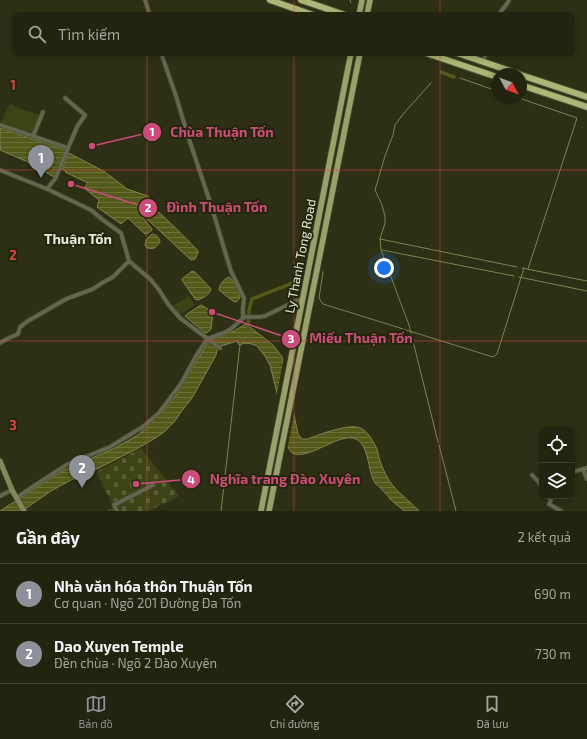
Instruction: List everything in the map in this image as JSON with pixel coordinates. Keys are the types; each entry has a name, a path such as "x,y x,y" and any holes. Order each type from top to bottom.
{"highway":[{"path":"270,0 304,12"},
{"path":"301,0 336,12"},
{"path":"435,56 490,74 493,65"},
{"path":"466,56 502,68"},
{"path":"527,76 587,96"},
{"path":"527,87 587,107"}],"main road":[{"path":"360,12 362,0"},
{"path":"368,12 370,0"},
{"name":"Ly Thanh Tong Road","path":"261,510 350,56"},
{"name":"Ly Thanh Tong Road","path":"269,510 359,56"},
{"path":"304,289 313,290"},
{"path":"261,510 269,510"}],"street":[{"path":"145,0 149,12"},
{"path":"500,12 509,0"},
{"path":"162,56 231,271 244,298 244,317"},
{"path":"483,62 485,56"},
{"path":"47,189 55,179 77,127 85,115 65,98"},
{"path":"33,136 43,112"},
{"path":"0,125 68,148"},
{"path":"0,170 47,189 91,210 102,220 122,233 129,261 159,290 176,314 220,348"},
{"path":"0,343 18,334 20,328 28,321 66,299 102,284 113,277 129,261"},
{"path":"16,498 68,464 110,447 144,426 159,413 174,393 182,382 196,356 208,340 226,332 244,317 265,316 302,299"},
{"path":"0,461 12,490 24,511"},
{"path":"575,471 585,468 587,479"},
{"path":"532,475 539,483"},
{"path":"117,511 114,505 153,485"},
{"path":"0,496 12,490"},
{"path":"550,499 549,504 561,511"}],"green space":[{"path":"10,104 39,115 32,133 0,124"},
{"path":"189,296 195,305 180,315 173,306"},
{"path":"141,448 179,496 149,511 107,511 114,507 96,472"}],"shaded area":[{"path":"0,128 65,150 54,177 28,162 0,150"},
{"path":"69,153 105,172 127,189 148,196 149,198 141,213 152,230 145,234 128,218 121,224 97,207 99,200 84,188 88,183 65,172 66,171 62,169"},
{"path":"153,208 198,251 195,259 191,260 146,218 146,215"},
{"path":"152,234 158,236 160,242 155,248 151,249 147,248 145,245 146,240"},
{"path":"192,271 195,272 211,289 207,295 198,300 195,299 182,280"},
{"path":"229,277 240,294 240,298 236,302 219,290 222,282"},
{"path":"201,305 213,312 211,329 205,333 185,316"},
{"path":"246,324 273,345 282,357 298,434 302,439 307,439 342,428 355,427 363,429 377,449 381,464 389,480 397,490 419,511 404,511 375,483 372,478 365,451 362,445 353,438 339,440 308,453 292,453 288,447 270,365 257,346 245,343 239,345 237,341 218,347 216,355 192,398 174,422 164,432 140,447 51,491 22,511 0,511 62,471 115,448 138,435 161,414 175,397 208,342"}],"pier":[{"path":"284,357 295,409 287,450 276,399"}],"waterway":[{"path":"441,72 454,77"},
{"path":"460,78 491,89"},
{"path":"431,83 395,125 375,190 385,216 385,223 380,239 381,250 409,325 438,442"},
{"path":"527,101 577,118 528,269"},
{"path":"380,239 517,267"},
{"path":"382,250 514,276"},
{"path":"522,268 587,281"},
{"path":"323,272 319,298 323,304 493,357 497,354 524,268"},
{"path":"519,277 587,291"},
{"path":"248,329 249,310 252,299 298,281"},
{"path":"221,511 240,345"},
{"path":"439,445 456,511"}],"place":[{"name":"Chùa Thuận Tốn","path":"92,146"},
{"name":"Nhà văn hóa thôn Thuận Tốn","path":"41,178"},
{"name":"Đình Thuận Tốn","path":"71,184"},
{"name":"Miếu Thuận Tốn","path":"212,312"},
{"name":"Nghĩa trang Đào Xuyên","path":"136,484"},
{"name":"Dao Xuyen Temple","path":"82,488"}],"district":[{"name":"Thuận Tốn","path":"78,239"}]}
